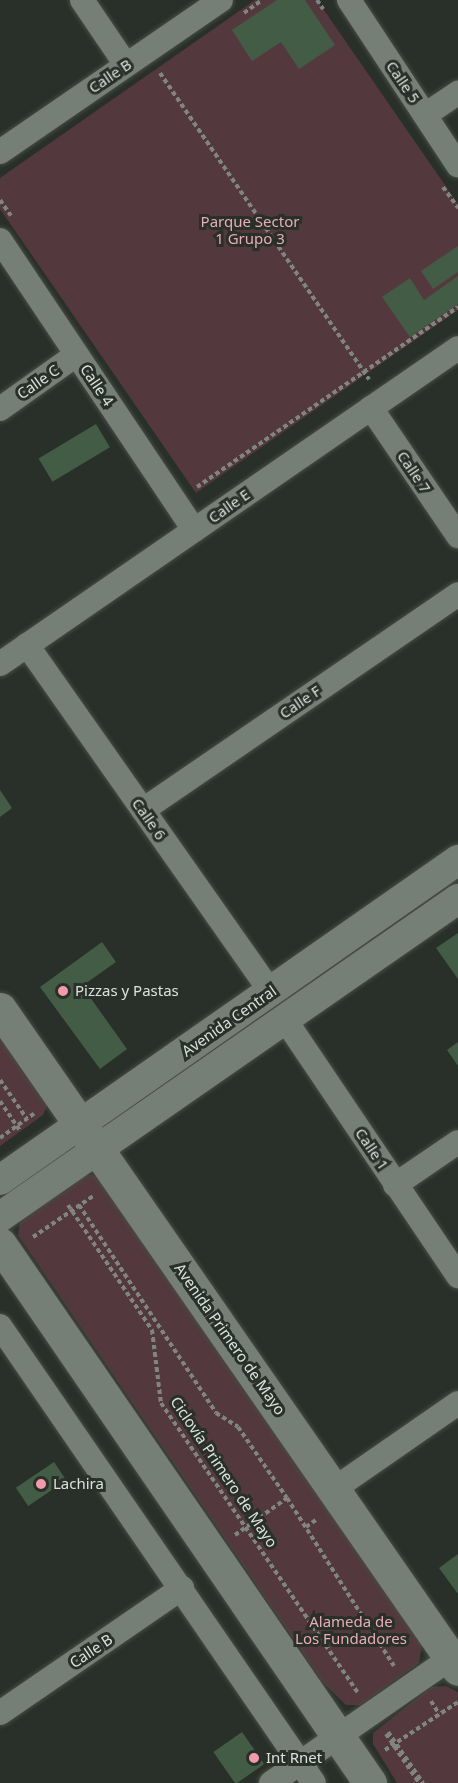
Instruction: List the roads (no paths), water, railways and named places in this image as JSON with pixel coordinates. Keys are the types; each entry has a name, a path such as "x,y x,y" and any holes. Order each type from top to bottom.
{"main road":[{"name":"Avenida Primero de Mayo","path":"0,1009 334,1489 456,1660"},
{"path":"4,1249 210,1553 365,1775"}],"street":[{"path":"82,0 126,65"},
{"name":"Calle B","path":"0,152 221,0"},
{"name":"Calle 5","path":"349,0 458,165"},
{"path":"425,115 458,93"},
{"name":"Calle 4","path":"0,240 194,530"},
{"name":"Calle E","path":"0,664 458,348"},
{"name":"Calle C","path":"0,409 76,355"},
{"name":"Calle 7","path":"377,404 458,536"},
{"name":"Calle F","path":"143,810 458,594"},
{"name":"Calle 6","path":"27,645 271,992"},
{"name":"Avenida Central","path":"0,1217 52,1180 89,1136 271,992 458,860"},
{"name":"Avenida Central","path":"0,1180 36,1156 89,1136 286,1021 458,899"},
{"name":"Calle 1","path":"286,1021 458,1276"},
{"path":"395,1185 458,1142"},
{"path":"0,1326 314,1783"},
{"path":"334,1489 458,1403"},
{"name":"Calle B","path":"2,1708 182,1588"},
{"path":"271,1783 373,1713 456,1660"}],"place":[{"name":"Pizzas y Pastas","path":"63,991"},
{"name":"Lachira","path":"41,1484"},
{"name":"Int Rnet","path":"254,1758"}],"park label":[{"name":"Parque Sector 1 Grupo 3","path":"250,230"},
{"name":"Alameda de Los Fundadores","path":"351,1630"}]}
